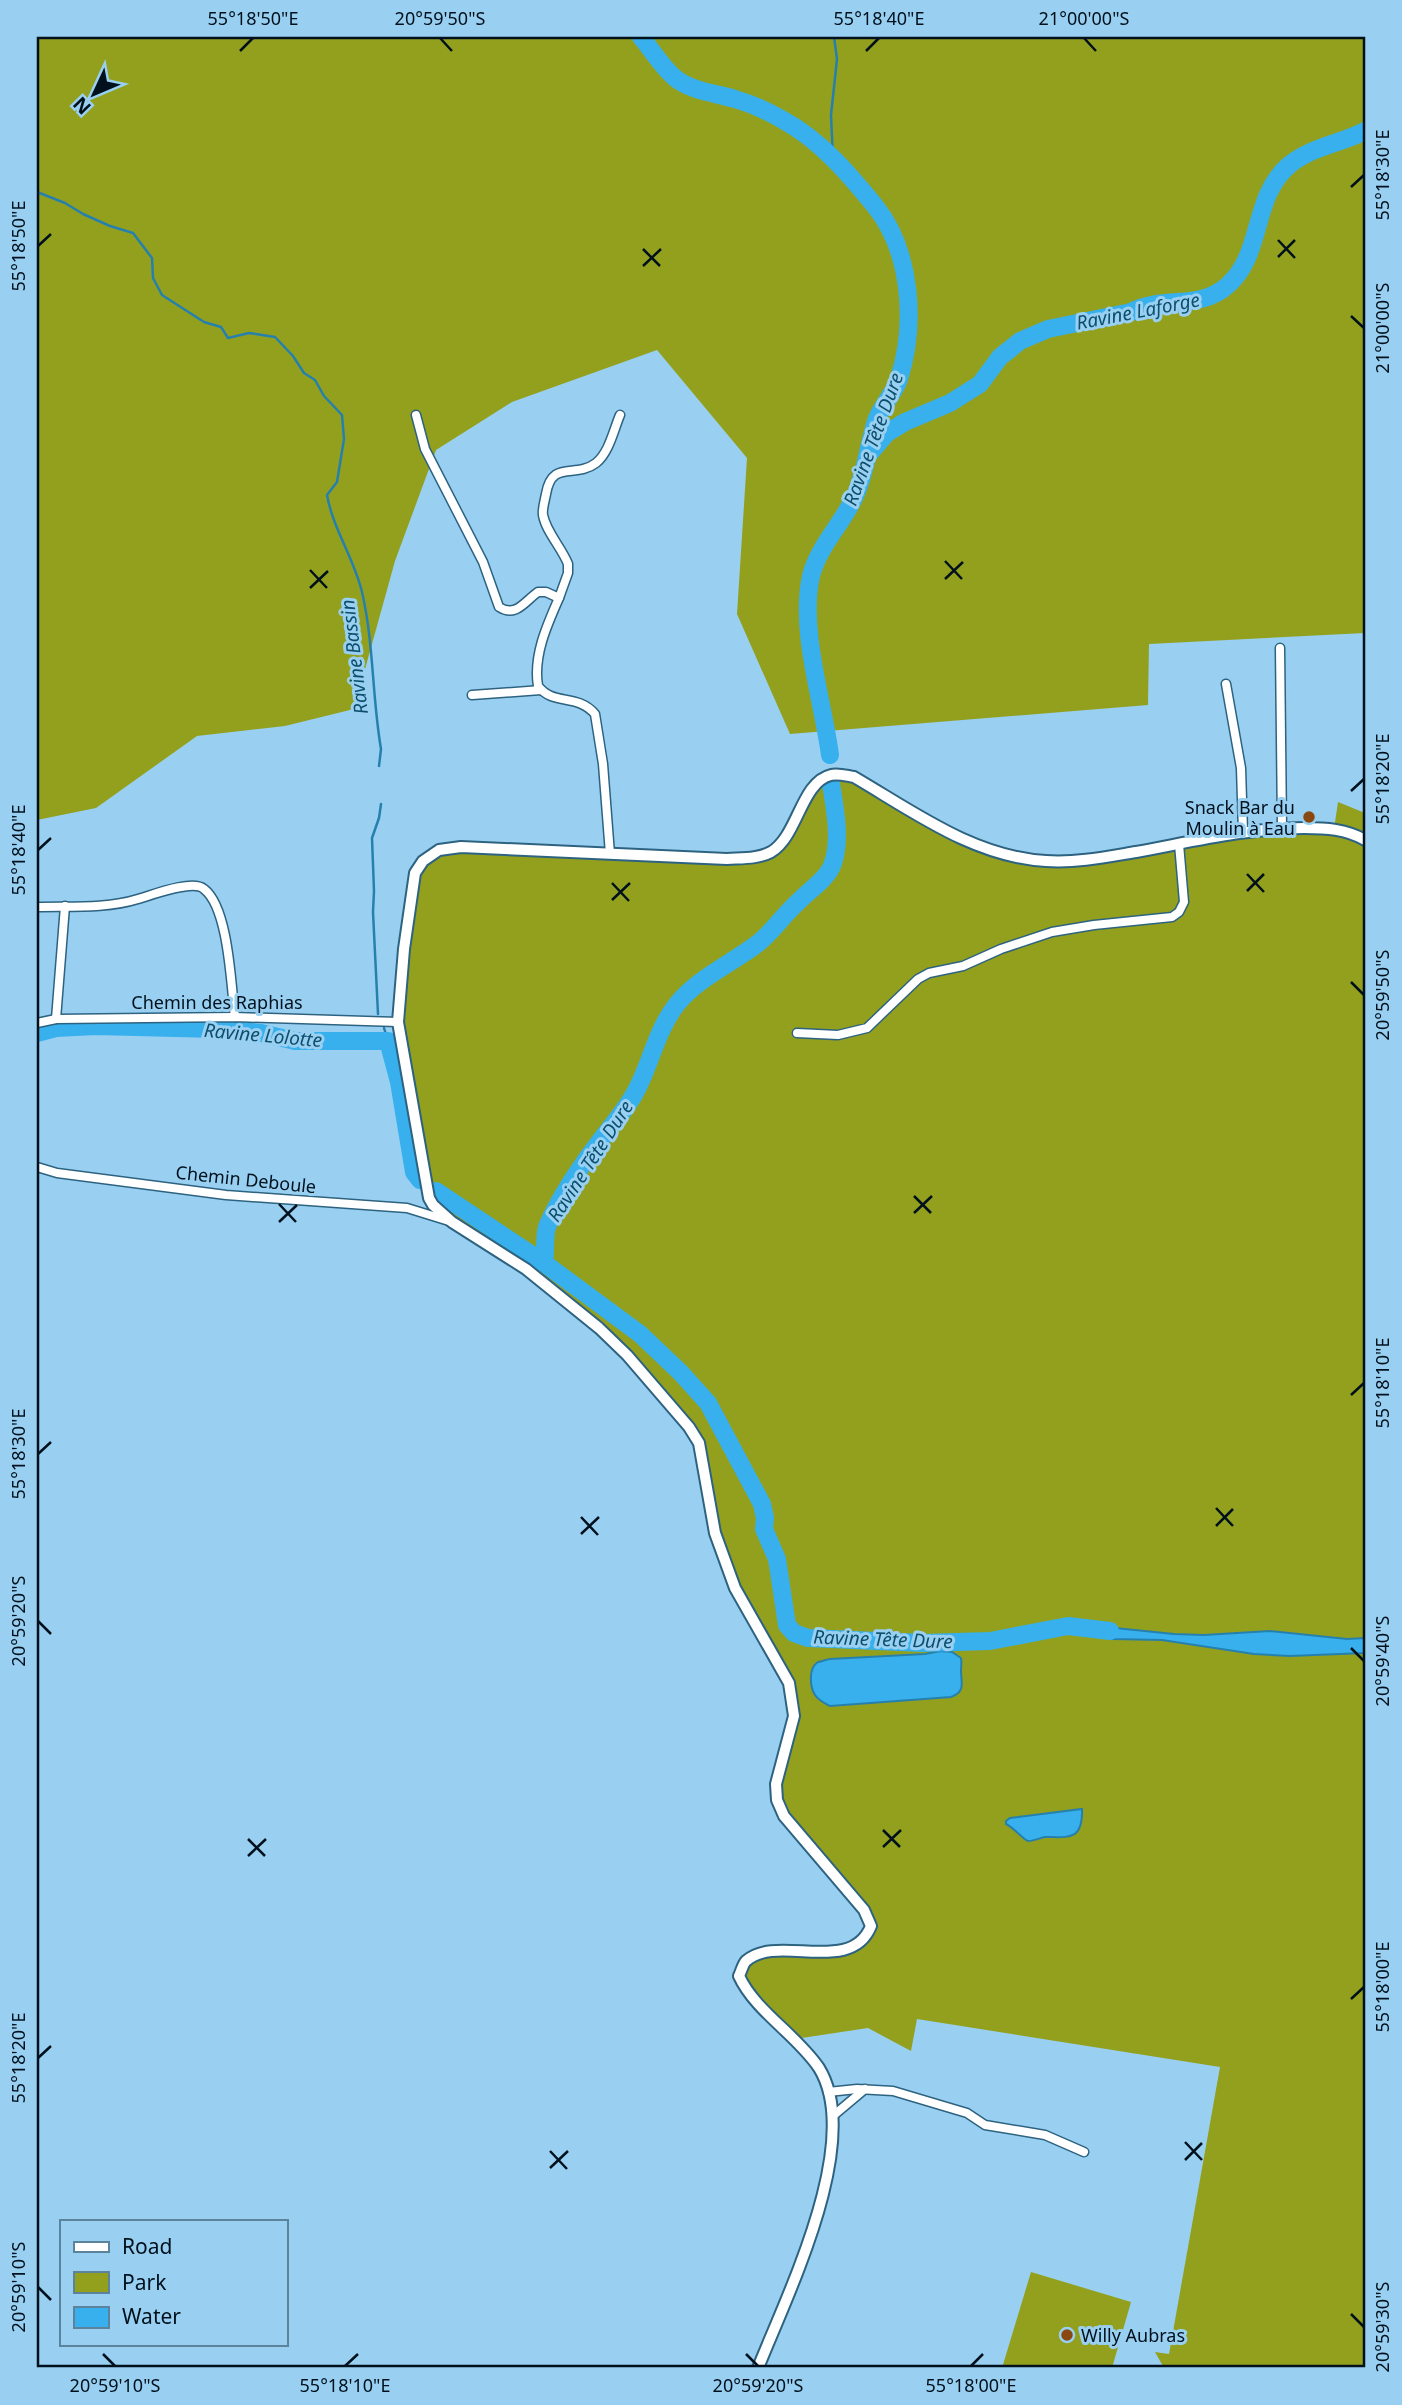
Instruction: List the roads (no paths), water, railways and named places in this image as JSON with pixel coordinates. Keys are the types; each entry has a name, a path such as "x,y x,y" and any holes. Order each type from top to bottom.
{"street":[{"path":"416,415 425,449 483,562 499,607 505,611 519,609 538,592 546,592 559,598"},
{"path":"541,690 536,675 537,663 568,573 568,564 542,513 548,481 561,472 597,462 603,456 621,415"},
{"path":"1280,648 1282,828"},
{"path":"1226,684 1241,768 1243,832"},
{"path":"472,695 541,690 559,699 581,702 595,714 603,764 610,854"},
{"path":"758,2368 825,2188 831,2164 834,2115 820,2071 810,2056 744,1988 739,1976 746,1962 764,1952 836,1951 866,1937 870,1926 864,1910 784,1816 777,1800 776,1784 794,1716 789,1683 735,1588 715,1533 699,1443 689,1427 627,1355 556,1292 452,1222 433,1205 426,1189 398,1022 404,949 415,873 424,861 439,850 461,847 727,859 762,856 785,841 811,790 823,779 838,774 854,777 950,835 1004,854 1045,861 1089,860 1243,832 1282,828 1335,829 1365,840"},
{"path":"797,1033 852,1034 867,1028 907,989 929,973 963,966 1052,932 1172,917 1180,912 1184,902 1179,844"},
{"path":"37,906 134,901 197,885 204,888 217,909 225,932 235,1017"},
{"path":"56,1019 65,906"},
{"name":"Chemin des Raphias","path":"37,1023 56,1019 235,1017 398,1022"},
{"name":"Chemin Deboule","path":"37,1167 57,1173 226,1195 407,1208 452,1222"},
{"path":"828,2092 865,2089 893,2091 967,2113 985,2125 1045,2135 1084,2152"},
{"path":"834,2115 865,2089"}],"water":[{"path":"1096,1624 1174,1634 1270,1631 1347,1639 1365,1638 1365,1653 1290,1656 1254,1654 1162,1640 1112,1639 1102,1637 1089,1627"},
{"path":"952,1652 961,1658 962,1686 956,1695 951,1697 830,1706 813,1692 811,1673 818,1662"},
{"path":"1082,1809 1080,1827 1068,1837 1045,1837 1028,1841 1006,1824 1010,1818"}],"waterway":[{"name":"Ravine Tête Dure","path":"641,37 665,68 681,82 766,111 797,128 822,148 875,206 897,245 903,267 909,313 908,336 899,379 876,421 854,498 819,555 811,576 808,597 810,642 830,755"},
{"path":"833,159 831,115 837,59 834,37"},
{"name":"Ravine Laforge","path":"870,453 887,433 905,422 950,403 980,384 1000,357 1020,341 1048,329 1131,312 1155,304 1205,298 1217,293 1228,285 1247,258 1268,195 1287,167 1315,150 1365,131"},
{"name":"Ravine Bassin","path":"37,192 110,226 133,233 152,258 153,278 162,295 204,322 221,327 228,338 249,333 275,337 304,373 315,380 324,396 342,415 344,439 337,482 327,495 358,579 366,612 381,749 379,766"},
{"name":"Ravine Tête Dure","path":"544,1263 546,1231 558,1204 572,1180 631,1099 670,1013 685,995 705,979 763,939 831,869 837,834 831,784"},
{"name":"Ravine Bassin","path":"378,1014 372,838 381,804"},
{"name":"Ravine Lolotte","path":"37,1033 56,1028 96,1026 216,1029 261,1033 295,1041 388,1041 399,1082 414,1172 420,1180"},
{"name":"Ravine Bassin","path":"384,1028 388,1041"},
{"name":"Ravine Tête Dure","path":"436,1191 544,1263 640,1334 708,1403 762,1504 764,1529 777,1559 787,1625 794,1633 808,1638 923,1643 990,1641 1068,1626 1110,1631"}],"place":[{"name":"Snack Bar du Moulin à Eau","path":"1309,817"},
{"name":"Willy Aubras","path":"1067,2335"}]}
